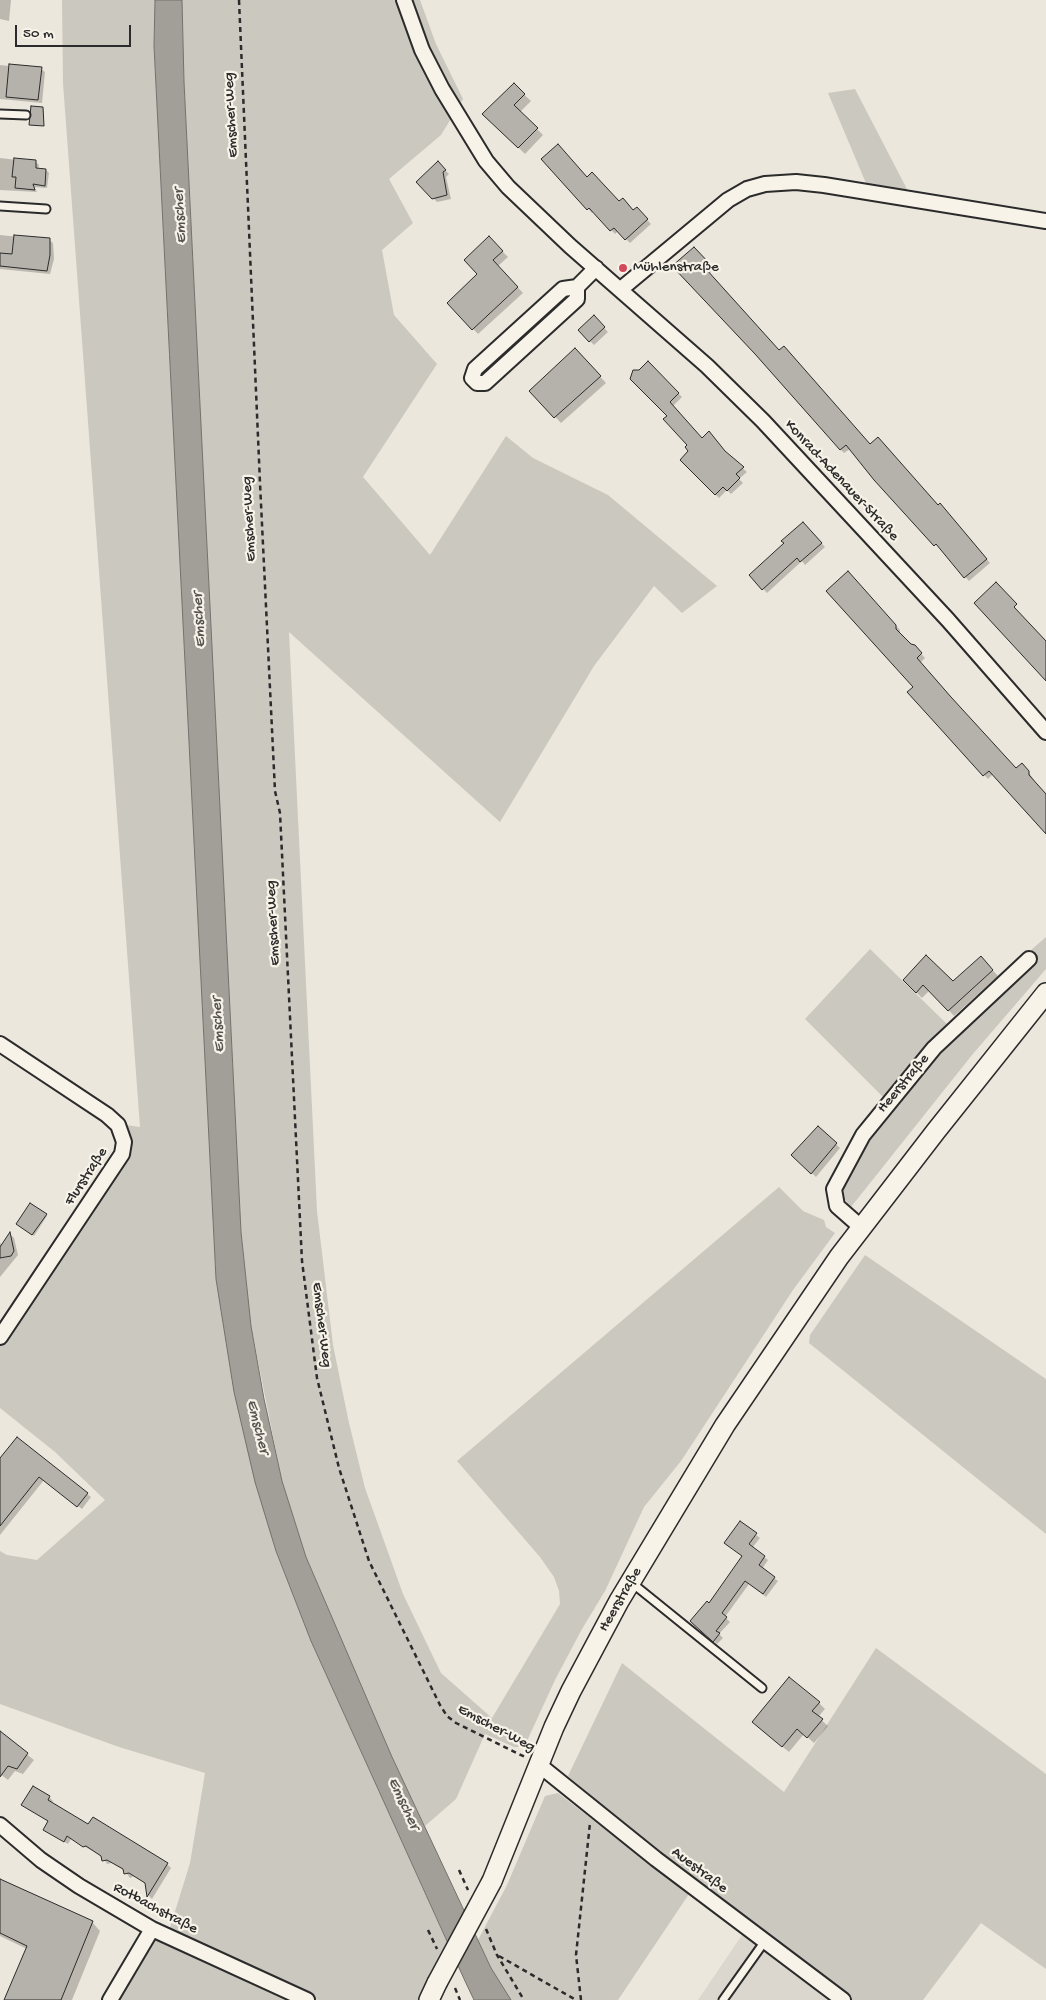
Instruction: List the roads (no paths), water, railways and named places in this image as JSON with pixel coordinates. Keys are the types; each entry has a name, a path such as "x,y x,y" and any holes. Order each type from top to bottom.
{"main road":[{"name":"Heerstraße","path":"429,2000 492,1881 538,1764 571,1691 631,1582 725,1425 839,1257 1046,993"}],"street":[{"name":"Konrad-Adenauer-Straße","path":"404,0 422,50 442,90 486,160 528,207 708,366 762,421 948,620 1046,732"},
{"path":"621,289 728,200 747,189 765,184 796,182 824,185 1046,221"},
{"path":"577,287 577,299 485,383 477,383 472,378 475,369 563,289 577,287 596,268"},
{"name":"Heerstraße","path":"862,1228 837,1206 834,1188 863,1135 934,1048 1029,959"},
{"name":"Flurstraße","path":"0,1044 107,1115 118,1124 124,1142 122,1154 0,1337"},
{"name":"Auestraße","path":"538,1764 843,2000"},
{"name":"Rotbachstraße","path":"0,1824 56,1870 152,1929 307,2000"},
{"path":"110,2000 152,1929"}],"lane":[{"path":"0,114 26,116"},
{"path":"0,206 46,209"},
{"path":"631,1582 762,1688"},
{"path":"723,2000 765,1941"}],"water":[{"name":"Emscher","path":"155,0 182,0 184,82 241,1232 251,1326 264,1399 282,1481 306,1557 392,1757 491,1968 511,2000 474,2000 465,1981 311,1641 276,1551 255,1482 234,1392 216,1279 154,46"}],"place":[{"name":"Mühlenstraße","path":"623,268"}]}
